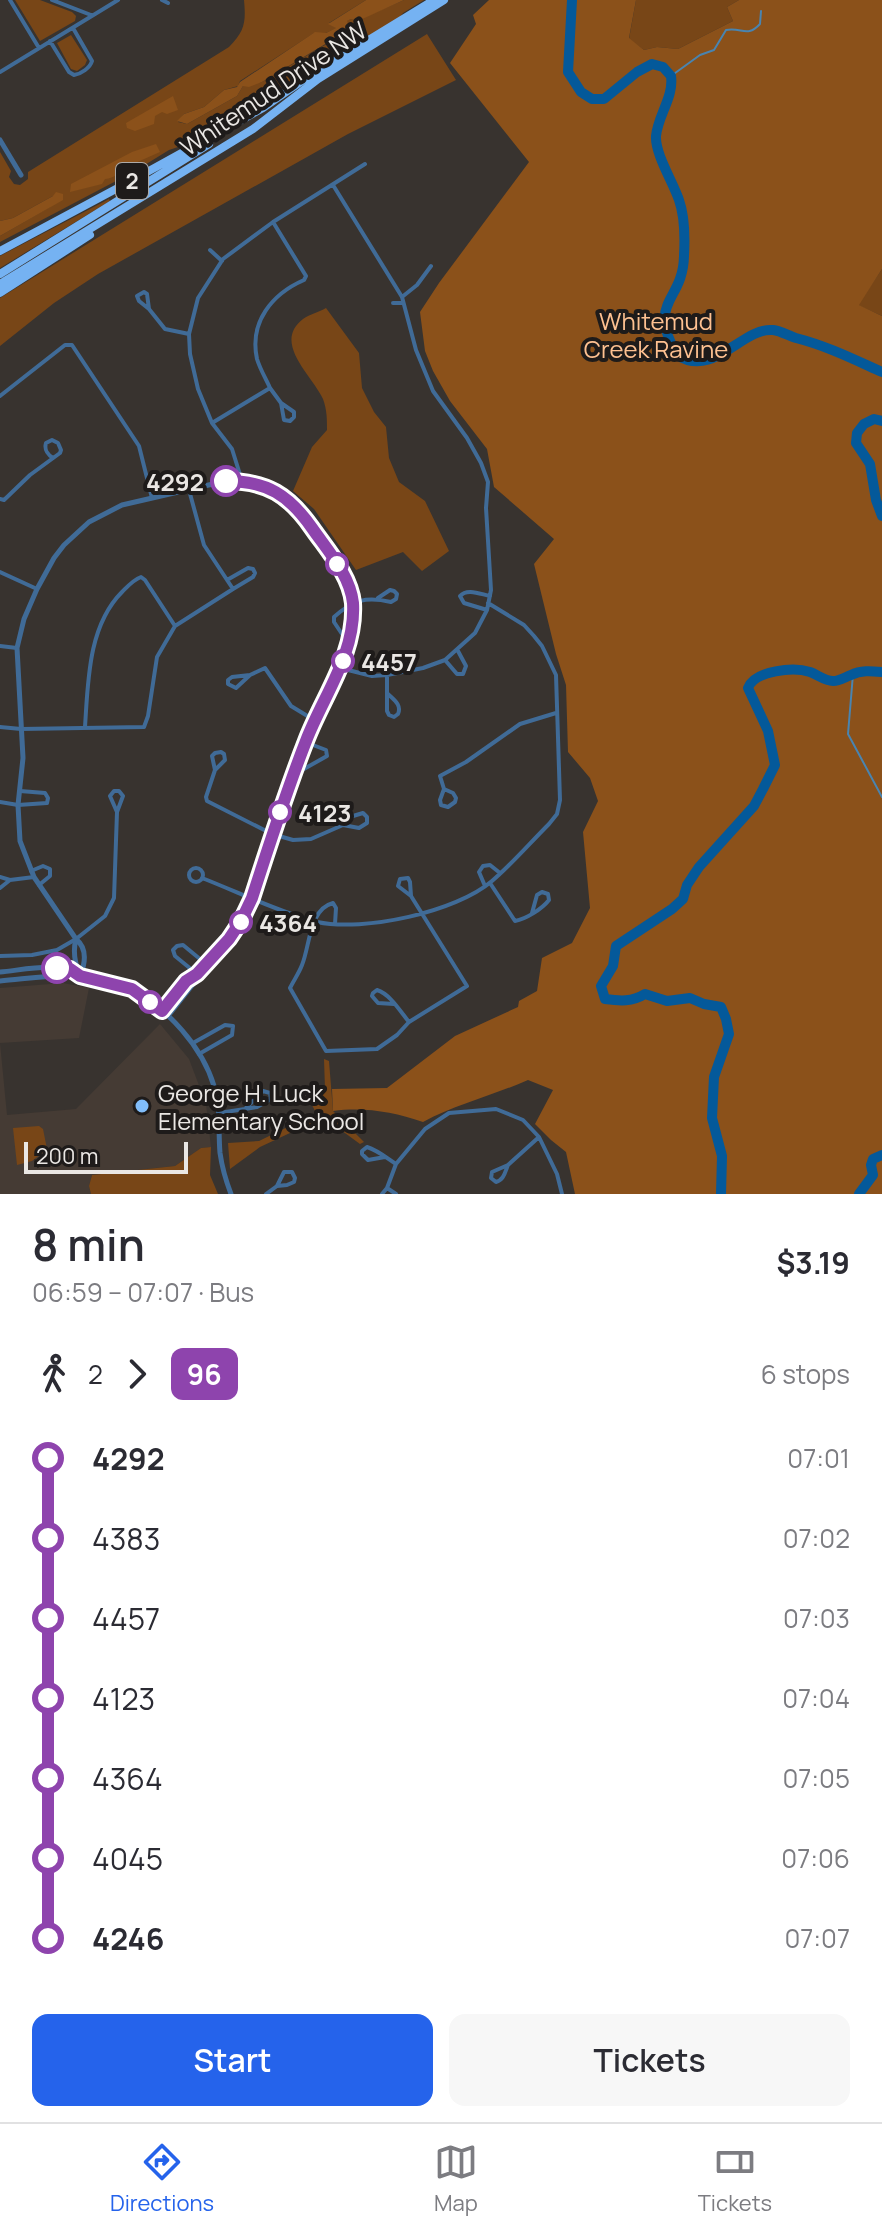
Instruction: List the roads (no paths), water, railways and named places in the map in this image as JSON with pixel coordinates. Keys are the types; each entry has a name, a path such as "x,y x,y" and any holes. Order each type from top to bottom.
{"highway":[{"name":"Whitemud Drive NW","path":"0,251 263,108 434,0"},
{"name":"Whitemud Drive NW","path":"0,284 253,129 318,79 444,0"},
{"path":"0,274 189,158 263,108"},
{"path":"0,293 137,200"}],"street":[{"path":"10,0 39,48"},
{"path":"52,0 92,16"},
{"path":"0,72 118,0"},
{"path":"162,0 168,3"},
{"path":"50,41 69,72 78,74 92,61 73,28"},
{"path":"0,140 21,175"},
{"path":"242,481 232,449 212,423 198,389 189,334 198,298 222,261 273,222 365,164"},
{"path":"333,185 403,300 416,350 433,391 481,463 488,482 486,508 490,558 487,610 475,633 445,660 387,675 372,676 340,668"},
{"path":"273,222 306,276 273,299 258,327 258,360 270,388 281,403 294,412 290,421 284,420 281,403"},
{"path":"210,250 222,261"},
{"path":"393,303 403,300 431,266"},
{"path":"149,309 165,329 189,334"},
{"path":"0,396 65,345 72,345 139,446 152,498"},
{"path":"212,423 270,388"},
{"path":"0,499 4,500 30,475 58,456 61,450 55,440 48,441 45,447 53,458"},
{"path":"76,939 32,874 20,841 18,805 23,758 17,648 24,619 37,589 64,545 89,522 122,505 226,481 242,481 273,491 297,508 341,569 353,602 349,645 305,742 252,898 235,930 162,1011"},
{"path":"188,489 204,545 233,589"},
{"path":"0,727 144,727 157,657 175,626 255,573 248,568 227,580"},
{"path":"0,572 37,589"},
{"path":"85,727 88,682 98,630 115,599 136,578 141,577 175,626"},
{"path":"487,610 464,603 460,596 469,592 490,596"},
{"path":"349,645 333,619 335,615 353,602 378,598"},
{"path":"202,878 314,921 335,925 384,922 421,914 455,902 490,883 557,814 560,800 556,675 542,646 524,625 488,603"},
{"path":"0,646 17,648"},
{"path":"445,660 457,674 463,674 466,666 458,650"},
{"path":"250,675 232,677 228,684 236,688 250,675 265,668 291,706 314,720"},
{"path":"387,675 387,711 394,717 400,710 388,694"},
{"path":"444,789 456,798 448,807 441,805 444,789 440,776 466,762 520,724 556,713"},
{"path":"293,775 327,756 326,750 305,742"},
{"path":"215,770 207,801 272,834 293,840 311,839 343,825 356,814 363,813 367,817 367,823 359,828 343,825"},
{"path":"0,802 18,805 47,803 45,793 20,791"},
{"path":"0,956 48,953 76,939 105,916 114,898 117,812 123,796 119,791 114,791 110,796 117,812"},
{"path":"485,886 479,872 483,866 490,865 500,873"},
{"path":"0,888 10,880 32,874 43,866 50,869 50,876 39,885"},
{"path":"0,877 10,880"},
{"path":"335,925 336,908 333,903 326,905 314,921 302,964 290,988 326,1051 377,1049 409,1022 467,986 411,896 398,886 400,879 408,878 411,896"},
{"path":"490,883 515,921 518,921 532,913 547,903 548,894 542,892 537,895 532,913"},
{"path":"76,939 76,964 80,976"},
{"path":"197,974 175,956 173,950 183,945 206,964"},
{"path":"80,976 70,969 57,968 1,972 2,981 80,976 132,989 168,1016 193,1043 214,1085 219,1113 220,1154 231,1194"},
{"path":"168,1016 194,983 197,974"},
{"path":"394,1004 378,1003 373,993 380,990 394,1004 409,1022"},
{"path":"193,1043 225,1025 233,1026 232,1035 199,1054"},
{"path":"219,1113 246,1108 268,1102 270,1093 259,1093 246,1108"},
{"path":"382,1194 396,1164 425,1129 449,1113 496,1109 523,1120 539,1137 557,1174 562,1194"},
{"path":"508,1165 500,1181 491,1178 492,1172 508,1165 539,1137"},
{"path":"385,1157 368,1160 362,1151 371,1148 396,1164"},
{"path":"266,1194 277,1186 284,1172 290,1171 294,1175 292,1184 277,1186"},
{"path":"387,1188 396,1194"}],"waterway":[{"path":"572,0 568,72 581,92 592,99 604,99 652,64 663,67 671,76 656,143 679,200 683,220 682,271 665,312 668,337 677,355 690,361 703,361 761,331 773,330 829,349 882,372"},
{"path":"671,76 700,55 714,50 726,30 748,31 755,28 760,24 761,11"},
{"path":"882,421 874,419 864,424 857,433 856,443 870,464 882,516"},
{"path":"721,1194 722,1156 712,1118 714,1077 729,1034 721,1007 690,998 667,1001 645,994 626,1000 605,999 601,986 613,966 616,946 683,899 687,885 699,867 754,806 775,765 768,731 748,688 752,682 766,674 785,670 810,672 833,681 859,672 882,672"},
{"path":"853,674 848,734 882,797"},
{"path":"859,1194 873,1175 873,1159 882,1155"}],"place":[{"name":"4292","path":"226,481"},
{"name":"4457","path":"343,661"},
{"name":"4123","path":"280,812"},
{"name":"4364","path":"241,922"},
{"name":"George H. Luck Elementary School","path":"142,1106"}],"park label":[{"name":"Whitemud Creek Ravine","path":"656,334"}]}
